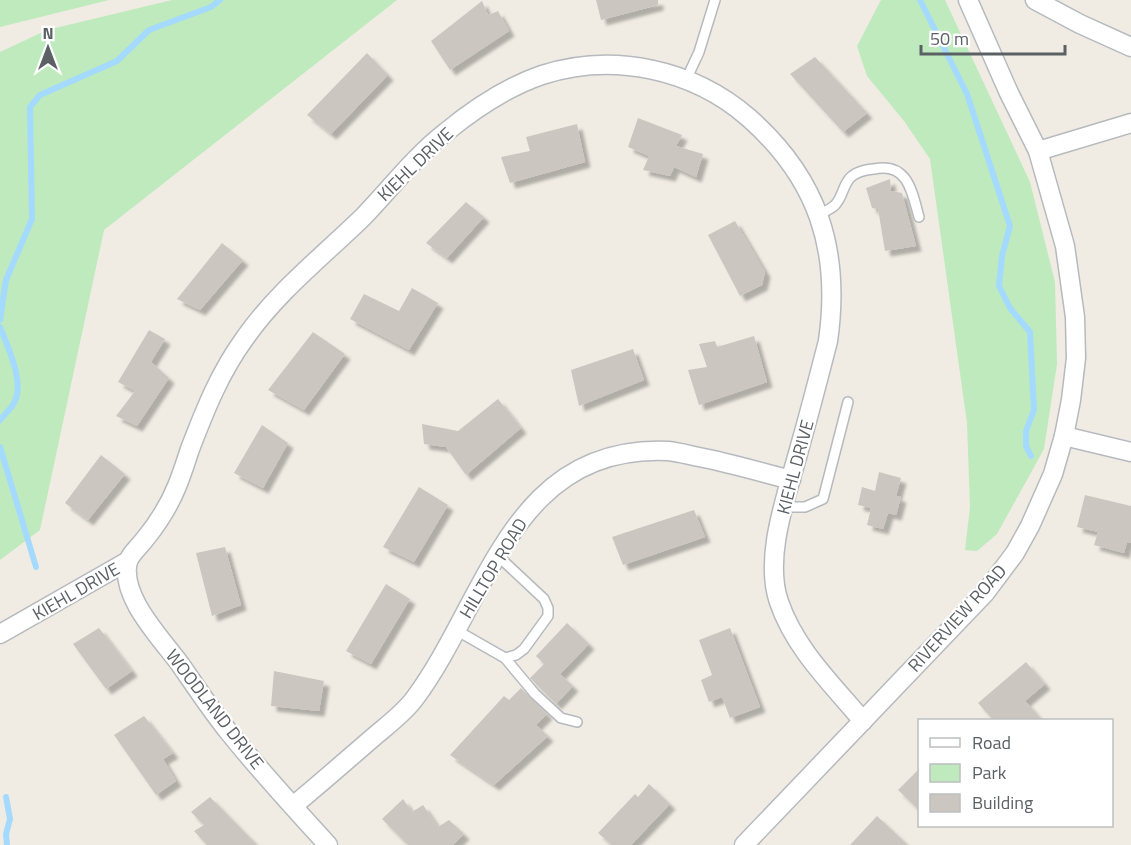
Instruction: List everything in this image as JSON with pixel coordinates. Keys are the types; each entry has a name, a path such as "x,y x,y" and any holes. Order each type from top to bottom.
{"street":[{"name":"RIVERVIEW ROAD","path":"744,845 985,593 1015,553 1030,526 1053,474 1064,436 1076,358 1075,317 1065,246 1038,151 1009,93 968,0"},
{"path":"1035,0 1131,47"},
{"name":"KIEHL DRIVE","path":"0,634 128,561 163,515 178,486 214,390 244,338 287,289 440,137 495,97 539,76 565,69 595,65 645,68 686,80 741,111 771,137 791,162 804,182 818,215 832,270 831,318 828,340 784,507 774,554 774,582 778,601 790,629 804,652 863,721"},
{"path":"1038,151 1131,123"},
{"path":"1064,436 1131,452"},
{"name":"HILLTOP ROAD","path":"293,806 415,699 439,662 514,528 550,489 572,474 599,461 617,456 647,451 670,451 732,464 791,480"},
{"name":"WOODLAND DRIVE","path":"128,561 125,570 128,583 153,630 230,733 328,845"}],"lane":[{"path":"686,80 699,52 715,0"},
{"path":"818,215 834,206 852,176 880,167 894,169 902,174 911,189 919,217"},
{"path":"784,507 805,507 823,499 848,402"},
{"path":"497,555 544,599 548,608 548,616 524,649 516,655 505,658"},
{"path":"456,630 505,658 535,694 561,718 577,722"}],"green space":[{"path":"0,0 109,0 0,27"},
{"path":"172,0 397,0 104,230 40,530 0,560 0,52 47,30"},
{"path":"881,0 945,0 1030,182 1055,282 1057,364 1044,449 997,534 977,551 965,550 970,507 967,423 930,159 904,121 867,76 857,46"}],"building":[{"path":"596,0 658,0 658,5 601,20"},
{"path":"482,1 488,15 498,11 509,31 450,70 431,41"},
{"path":"367,53 388,75 331,134 307,115"},
{"path":"815,57 867,113 843,132 790,74"},
{"path":"638,118 682,135 676,146 703,154 696,177 674,167 670,176 643,170 649,156 628,147"},
{"path":"577,124 585,162 510,183 501,157 530,151 526,137"},
{"path":"890,179 891,191 902,193 916,246 885,251 878,209 872,208 866,188"},
{"path":"466,202 484,217 447,258 426,243"},
{"path":"735,221 765,272 762,285 740,296 708,235"},
{"path":"222,243 243,260 200,310 177,299"},
{"path":"412,288 438,303 409,350 350,319 364,294 399,311"},
{"path":"149,330 165,339 151,362 169,378 137,426 116,416 135,391 118,382"},
{"path":"313,332 345,354 304,410 268,390"},
{"path":"754,336 767,382 699,405 688,370 707,367 699,344 715,341 717,347"},
{"path":"633,349 644,380 579,406 571,370"},
{"path":"498,399 521,428 466,475 446,447 424,444 422,424 458,431"},
{"path":"262,425 288,443 263,488 234,473"},
{"path":"101,455 125,474 88,520 65,503"},
{"path":"879,472 901,478 896,496 901,497 896,515 888,513 883,529 867,525 871,508 858,505 862,487 875,491"},
{"path":"419,487 448,505 414,562 383,547"},
{"path":"1085,495 1131,506 1131,543 1127,542 1124,553 1094,545 1098,532 1077,527"},
{"path":"694,510 705,537 623,565 612,537"},
{"path":"225,547 241,605 212,616 196,553"},
{"path":"386,584 410,599 371,664 346,651"},
{"path":"567,623 589,644 560,674 573,686 556,704 530,678 544,664 536,656"},
{"path":"99,628 132,671 106,689 73,644"},
{"path":"730,628 760,707 730,718 722,697 709,702 701,680 712,675 699,640"},
{"path":"1026,662 1045,684 1025,701 1041,719 992,719 978,703"},
{"path":"274,671 324,681 319,711 271,706"},
{"path":"521,688 547,714 536,725 548,736 494,785 450,755 504,696 509,700"},
{"path":"144,716 173,753 163,759 176,781 156,795 114,735"},
{"path":"918,770 918,809 898,790"},
{"path":"649,784 670,804 631,845 612,845 598,833 635,794 638,797"},
{"path":"210,797 257,845 207,845 194,831 204,825 191,812"},
{"path":"403,799 412,812 423,805 438,827 449,820 464,834 453,845 408,845 382,819"},
{"path":"877,816 908,845 850,845"}],"waterway":[{"path":"0,320 6,280 32,219 30,107 40,95 117,61 149,30 211,7 220,0"},
{"path":"920,0 967,94 1010,226 1002,256 999,286 1010,308 1030,332 1034,410 1026,431 1026,446 1031,456"},
{"path":"0,327 14,364 18,384 15,401 0,420"},
{"path":"0,447 36,567"},
{"path":"6,797 10,819 6,834 7,845"}]}
